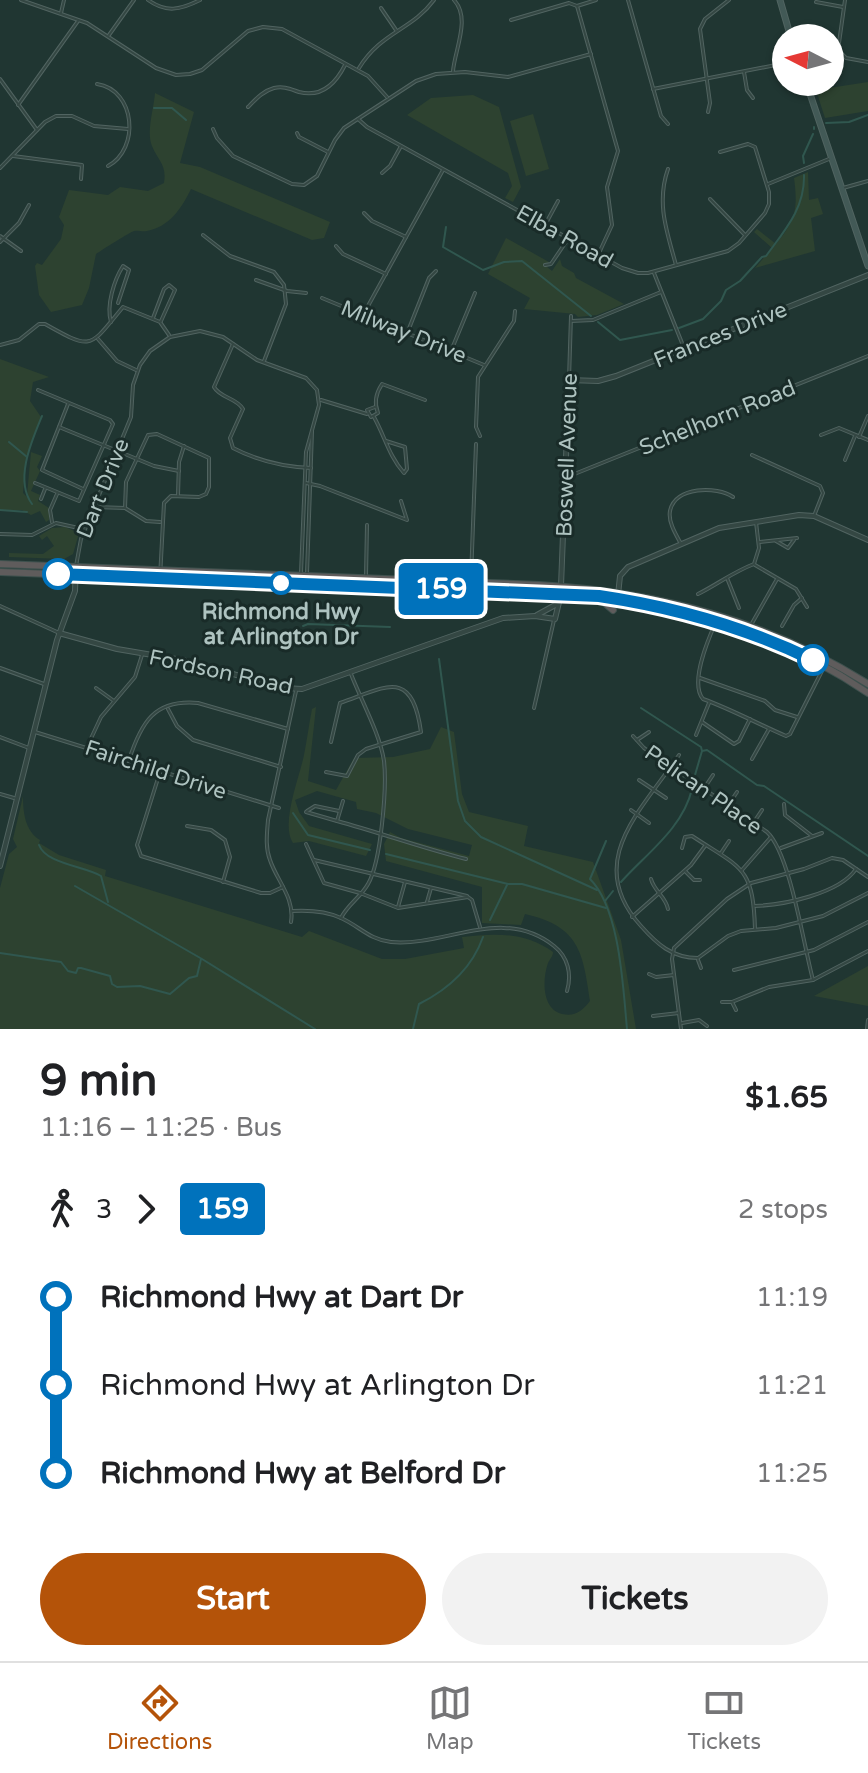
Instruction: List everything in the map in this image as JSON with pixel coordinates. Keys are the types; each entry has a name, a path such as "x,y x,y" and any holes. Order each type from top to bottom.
{"highway":[{"path":"0,564 76,571 561,590 618,595 691,606 751,625 868,684"},
{"path":"0,572 76,571"},
{"path":"561,590 592,596 604,601 613,610"},
{"path":"592,596 618,595 717,621 826,663 868,693"}],"main road":[{"path":"780,0 787,24"},
{"path":"811,96 867,262"}],"street":[{"path":"21,0 79,20 156,68 176,75 202,70 241,35 263,27 287,31 358,70 378,84 388,98"},
{"path":"61,13 64,0"},
{"path":"108,36 134,0"},
{"path":"148,0 171,10 200,0"},
{"path":"358,70 374,47 425,11 434,0"},
{"path":"453,73 463,16 454,0"},
{"path":"511,20 569,3 577,6 596,0"},
{"path":"628,0 661,116 668,124"},
{"path":"708,112 710,103 700,29 708,17 729,0"},
{"path":"845,0 838,50 846,58 868,62"},
{"path":"816,2 844,8"},
{"path":"577,6 618,154 607,187 612,225 598,255"},
{"path":"381,8 397,31"},
{"path":"18,105 79,20"},
{"path":"213,129 231,154 295,185 306,184 316,178 339,134 421,78 472,72 508,77 591,54"},
{"path":"248,107 274,88 307,93 323,90 336,80 345,63"},
{"path":"653,89 772,66"},
{"path":"744,71 747,90 753,98"},
{"path":"0,79 37,130"},
{"path":"97,84 106,86 123,99 128,112 124,153 108,166"},
{"path":"0,168 50,119 63,115 94,126 128,129"},
{"name":"Elba Road","path":"358,119 631,272 654,272 728,251 768,207 770,197 767,184"},
{"path":"297,133 328,152"},
{"path":"382,173 390,166 401,145"},
{"path":"720,152 754,145 767,184 832,158"},
{"path":"12,155 82,165 81,179"},
{"path":"363,315 444,169"},
{"path":"668,169 662,193 662,211 676,265"},
{"path":"842,188 868,181"},
{"path":"710,199 745,235"},
{"path":"545,225 558,201"},
{"path":"0,242 19,223 29,205"},
{"path":"364,213 372,221 406,237"},
{"path":"203,235 230,256 274,272 287,291 286,304 263,363"},
{"path":"2,238 21,251"},
{"path":"545,265 551,264 569,238"},
{"path":"336,246 343,254 386,274"},
{"path":"111,322 109,301 120,268 127,267 129,273 118,303"},
{"path":"407,333 429,278 436,271"},
{"path":"654,272 684,348"},
{"name":"Frances Drive","path":"569,380 605,379 868,275"},
{"path":"256,280 287,291 306,293"},
{"path":"152,319 166,285 172,286 175,290 160,322"},
{"path":"571,321 593,320 661,292"},
{"path":"451,351 475,293"},
{"name":"Milway Drive","path":"322,298 484,365"},
{"path":"109,301 160,322 170,337"},
{"path":"0,345 19,340 39,324 45,324 78,343 88,344 97,338 123,307"},
{"path":"480,436 476,427 477,385 484,365 514,321 515,311"},
{"name":"Boswell Avenue","path":"561,590 571,316"},
{"path":"97,338 117,361 137,371 150,351 170,337 205,332 234,343 263,363 310,381 320,400 305,468 305,579"},
{"path":"234,343 214,384 217,392 240,404 243,409 230,438 233,448 285,466 311,468"},
{"name":"Schelhorn Road","path":"565,478 868,356"},
{"name":"Dart Drive","path":"76,571 84,530 132,410 137,371"},
{"path":"374,417 378,413 375,407 382,384 425,400"},
{"path":"35,483 79,501 112,422 38,390"},
{"path":"320,400 374,417 389,453 404,473 407,469 405,447 386,441"},
{"path":"68,403 42,470 85,490"},
{"path":"367,414 369,409 375,407"},
{"path":"845,460 868,416"},
{"path":"305,579 312,426"},
{"path":"59,427 162,469 179,471"},
{"path":"821,435 839,428 868,440"},
{"path":"125,508 126,482 145,438 150,434 157,434 209,458 209,487 201,496 171,496 165,500 160,575"},
{"path":"470,586 476,444"},
{"path":"178,496 184,446"},
{"path":"752,455 820,486 823,493 814,516"},
{"path":"305,483 407,520 401,501"},
{"path":"41,499 46,487"},
{"path":"681,544 670,519 670,509 677,499 700,490 724,492 733,497"},
{"path":"52,524 50,510 57,492"},
{"path":"94,507 125,508 146,521 163,522"},
{"path":"618,595 620,576 625,569 712,530 799,515 814,516 868,540"},
{"path":"698,594 754,564 759,542 756,522"},
{"path":"0,534 32,535 52,524 65,523 84,530"},
{"path":"366,582 367,525"},
{"path":"759,542 775,540 796,538 788,548 775,540"},
{"path":"754,564 796,589 807,607"},
{"path":"0,866 45,684 75,591 76,571"},
{"path":"726,577 739,608"},
{"path":"751,625 777,578"},
{"path":"534,708 561,590"},
{"path":"782,626 794,605 802,598"},
{"path":"535,616 559,603"},
{"name":"Fordson Road","path":"0,606 59,633 297,690 498,619 517,615 555,619"},
{"path":"717,621 697,683 699,695 786,736 790,734 826,663"},
{"path":"87,748 98,721 135,677 142,654"},
{"path":"0,668 45,684"},
{"path":"341,918 368,884 372,872 380,832 384,761 350,673"},
{"path":"699,677 765,701 775,710 798,718"},
{"path":"326,772 347,776 358,755 379,743 421,732 411,695 402,688 390,685 340,703 331,742"},
{"path":"96,688 115,701"},
{"path":"291,922 292,911 267,847 267,824 297,690"},
{"path":"696,735 709,701"},
{"path":"129,761 143,724 153,714 183,703 198,703 289,729"},
{"path":"168,707 177,726 193,740 281,767"},
{"path":"702,722 734,744 739,741 751,718"},
{"path":"752,759 769,729"},
{"name":"Fairchild Drive","path":"34,732 279,808"},
{"path":"637,741 649,732"},
{"name":"Pelican Place","path":"633,736 671,767 772,836 780,848 813,980"},
{"path":"0,737 30,748"},
{"path":"679,755 638,815 622,842 616,860 615,874 622,902 659,946 672,953 698,958 728,936 799,923 834,912 868,893"},
{"path":"161,771 137,845 139,854 263,894 283,887"},
{"path":"704,789 713,775"},
{"path":"639,780 666,798"},
{"path":"728,806 737,792"},
{"path":"0,794 17,799"},
{"path":"337,821 343,801"},
{"path":"784,804 785,815 812,836"},
{"path":"340,812 315,806 306,812 466,859"},
{"path":"631,810 649,823"},
{"path":"753,822 762,810"},
{"path":"187,826 211,830 225,840 230,857 223,882"},
{"path":"780,848 822,833"},
{"path":"682,848 683,840 688,836 742,870 751,883 755,929"},
{"path":"742,870 772,836"},
{"path":"720,855 729,841"},
{"path":"622,842 629,845"},
{"path":"306,844 324,883 398,908 468,897"},
{"path":"632,917 684,870 706,845"},
{"path":"681,1029 672,953 678,942 727,899 751,883 832,858 843,860 868,877"},
{"path":"312,860 468,897 472,900 480,928"},
{"path":"754,906 793,901 833,886 850,877 856,869"},
{"path":"684,870 694,880 700,880"},
{"path":"651,879 667,902 668,909"},
{"path":"398,908 405,881"},
{"path":"426,904 431,887"},
{"path":"292,911 309,911 341,918 368,935 390,942 406,942 480,928 520,931 549,943 561,952 568,964 567,991"},
{"path":"734,970 823,947 868,922"},
{"path":"722,1002 732,1002 759,990 813,980 868,951"},
{"path":"698,958 701,968"},
{"path":"649,974 656,977 674,975"},
{"path":"759,990 761,997"},
{"path":"676,994 684,993"},
{"path":"732,1002 736,1010"},
{"path":"653,1016 679,1013"},
{"path":"680,1023 699,1020 707,1026"},
{"path":"867,1029 868,1020"}],"green space":[{"path":"868,82 868,111 825,118 818,96 844,96 844,86"},
{"path":"155,93 194,112 180,163 200,167 330,222 324,238 312,240 191,189 179,210 168,221 155,229 134,231 96,254 82,305 51,312 39,295 35,266 37,263 42,265 61,239 64,225 59,217 69,190 108,195 120,187 148,191 164,183 163,167 150,140"},
{"path":"473,95 499,107 521,187 513,202 505,198 512,186 508,173 407,115 431,98"},
{"path":"533,114 549,169 526,176 510,121"},
{"path":"808,172 809,200 818,198 823,214 811,218 815,251 755,268 772,248 754,232 757,229 776,244 794,213 794,178"},
{"path":"506,238 549,262 546,266 552,271 560,259 562,266 574,273 576,278 624,304 597,315 578,317 575,314 524,309 530,298 488,274"},
{"path":"0,359 49,377 33,382 30,401 41,417 26,458 23,493 31,501 27,495 31,452 42,456 37,467 40,471 31,491 40,495 38,501 49,508 49,520 46,522 40,511 31,515 22,510 0,511"},
{"path":"65,527 79,533 73,554 64,559 9,557 9,553 43,554 54,546 47,536 42,540 39,536 52,528"},
{"path":"316,707 308,781 336,790 354,758 393,757 430,749 441,727 454,732 462,794 469,812 528,826 524,846 593,862 621,940 636,1029 0,1029 0,888 9,854 17,847 13,839 23,796 26,821 39,843 59,855 106,870 105,876 302,937 309,931 382,959 405,959 464,948 462,937 521,937 553,952 545,977 545,993 555,1011 567,1015 584,1008 590,1001 584,968 581,955 567,934 543,919 525,914 521,925 482,923 482,887 386,861 384,844 390,832 401,838 469,856 472,845 408,829 376,813 357,809 356,802 317,791 295,800 309,826 372,844 366,856 309,841 293,843 289,824 292,800 312,709"},
{"path":"868,966 868,1006 814,996"}],"waterway":[{"path":"154,108 172,108 186,120"},
{"path":"826,123 849,122 868,115"},
{"path":"804,163 803,156 813,134"},
{"path":"679,328 703,319 721,301 726,290 766,256 787,228 797,208 804,175"},
{"path":"446,227 443,247 483,270 504,262 522,261 591,316"},
{"path":"598,322 620,340 672,330"},
{"path":"32,504 25,484 26,460 42,416"},
{"path":"9,442 27,457"},
{"path":"0,510 27,512"},
{"path":"303,626 390,627"},
{"path":"439,659 458,801 465,821 481,837 597,890"},
{"path":"641,708 701,747 695,775"},
{"path":"702,751 707,750 757,785 764,786 868,856"},
{"path":"621,882 672,828 681,816 692,789"},
{"path":"293,813 308,835 370,850"},
{"path":"606,841 590,879 600,892 614,929 627,1029"},
{"path":"39,845 57,861 101,876 108,902"},
{"path":"386,854 508,884 522,884 606,908"},
{"path":"490,920 507,885"},
{"path":"75,886 315,1029"},
{"path":"605,901 613,891"},
{"path":"413,1029 419,1004 457,977 472,959 483,937"},
{"path":"0,953 61,962 68,971 76,973 81,968 110,976 112,984 117,987 140,986 170,994 189,978 197,976 201,959"}],"bus line":[{"name":"159","path":"58,574 599,596 707,618 813,660"}],"place":[{"name":"Richmond Hwy at Arlington Dr","path":"281,583"}]}
